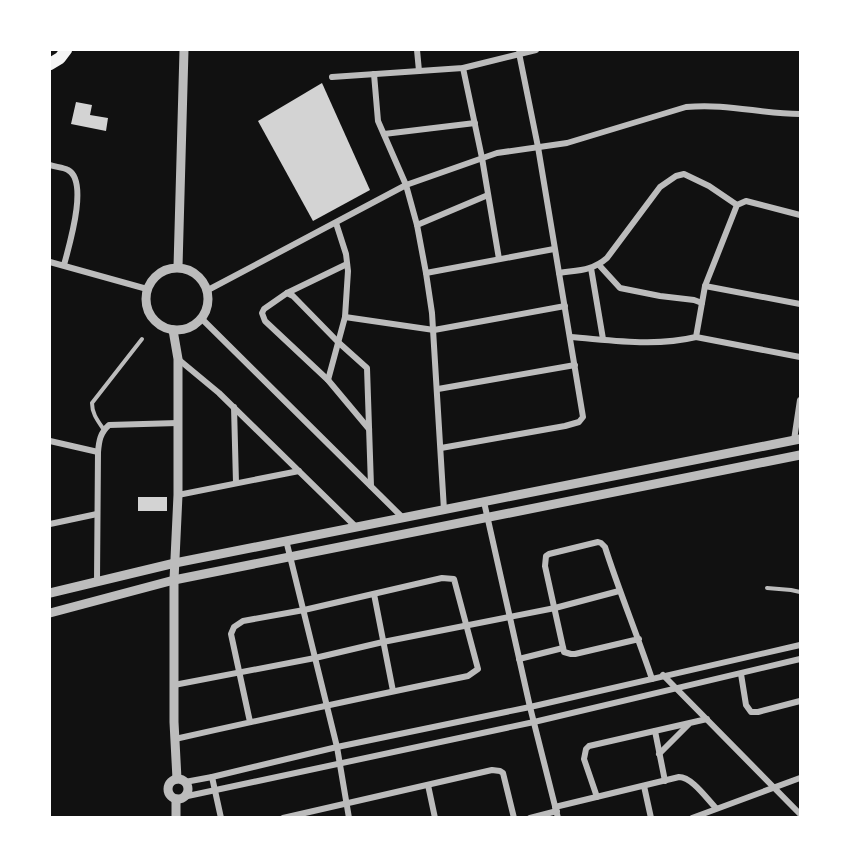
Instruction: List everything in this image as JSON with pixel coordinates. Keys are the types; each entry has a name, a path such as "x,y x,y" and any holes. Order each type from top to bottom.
{"highway":[{"path":"50,64 60,58 66,50"}],"street":[{"path":"178,267 184,50"},
{"path":"417,50 419,71"},
{"path":"332,77 463,68 536,50"},
{"path":"441,448 565,426 579,422 583,417 538,147 519,53"},
{"path":"463,68 482,158 499,259"},
{"path":"374,74 378,121 406,185 417,225 426,273 434,330 444,510"},
{"path":"208,290 406,185 497,153 567,143 686,106 726,106 801,114"},
{"path":"384,134 475,123"},
{"path":"50,165 68,170 74,176 78,187 77,208 64,265"},
{"path":"559,273 599,265 607,258 660,187 676,176 684,174 709,186 737,205"},
{"path":"417,225 488,195"},
{"path":"696,337 705,286 737,205 746,201 801,215"},
{"path":"328,380 345,317 347,264 336,223"},
{"path":"426,273 554,249"},
{"path":"50,262 147,289"},
{"path":"347,264 287,293 264,309 262,313 264,318 328,380 369,429"},
{"path":"599,265 620,288 702,303"},
{"path":"178,267 188,269 203,280 209,298 202,319 193,326 173,330 162,327 152,319 145,300 151,280 159,273 178,267"},
{"path":"591,268 603,339"},
{"path":"705,286 801,304"},
{"path":"287,293 367,368 371,487"},
{"path":"345,317 434,330 564,306"},
{"path":"202,319 403,518"},
{"path":"178,357 185,329"},
{"path":"173,330 178,357 178,495 174,580 175,739 181,780 188,790 180,798 176,818"},
{"path":"570,337 657,342 679,341 696,337 801,357"},
{"path":"178,357 234,407 356,527"},
{"path":"438,389 575,365"},
{"path":"50,593 175,563 286,540 797,439 801,400"},
{"path":"234,407 236,483"},
{"path":"97,581 99,438 109,425 178,423"},
{"path":"50,441 98,452"},
{"path":"50,613 174,580 801,455"},
{"path":"178,495 299,471"},
{"path":"484,502 530,707 557,812"},
{"path":"50,524 97,514"},
{"path":"286,540 337,747 349,818"},
{"path":"639,639 575,654 564,652 545,566 546,556 598,542 602,543 639,639 652,679"},
{"path":"175,739 468,676 478,669 454,579 442,578 304,610 243,621 234,627 231,634 250,722"},
{"path":"174,685 555,608 619,591"},
{"path":"374,594 393,691"},
{"path":"801,645 530,707 337,747 212,777 174,780 169,784 168,790 170,796 180,798 534,722 801,659"},
{"path":"519,659 563,648"},
{"path":"741,674 746,705 751,712 801,701"},
{"path":"663,675 801,814"},
{"path":"597,797 584,759 589,746 707,719"},
{"path":"659,754 690,723"},
{"path":"655,731 665,781"},
{"path":"283,818 492,770 503,773 514,818"},
{"path":"212,777 221,818"},
{"path":"530,818 557,812 597,797 684,777 716,808"},
{"path":"692,818 801,778"},
{"path":"428,785 435,818"},
{"path":"644,786 651,818"}],"lane":[{"path":"104,430 95,418 92,403 142,339"},
{"path":"767,588 801,592"}],"building":[{"path":"322,83 370,190 313,221 258,121"},
{"path":"76,102 92,105 90,115 108,118 106,131 71,124"},
{"path":"138,497 167,497 167,511 138,511"}]}
